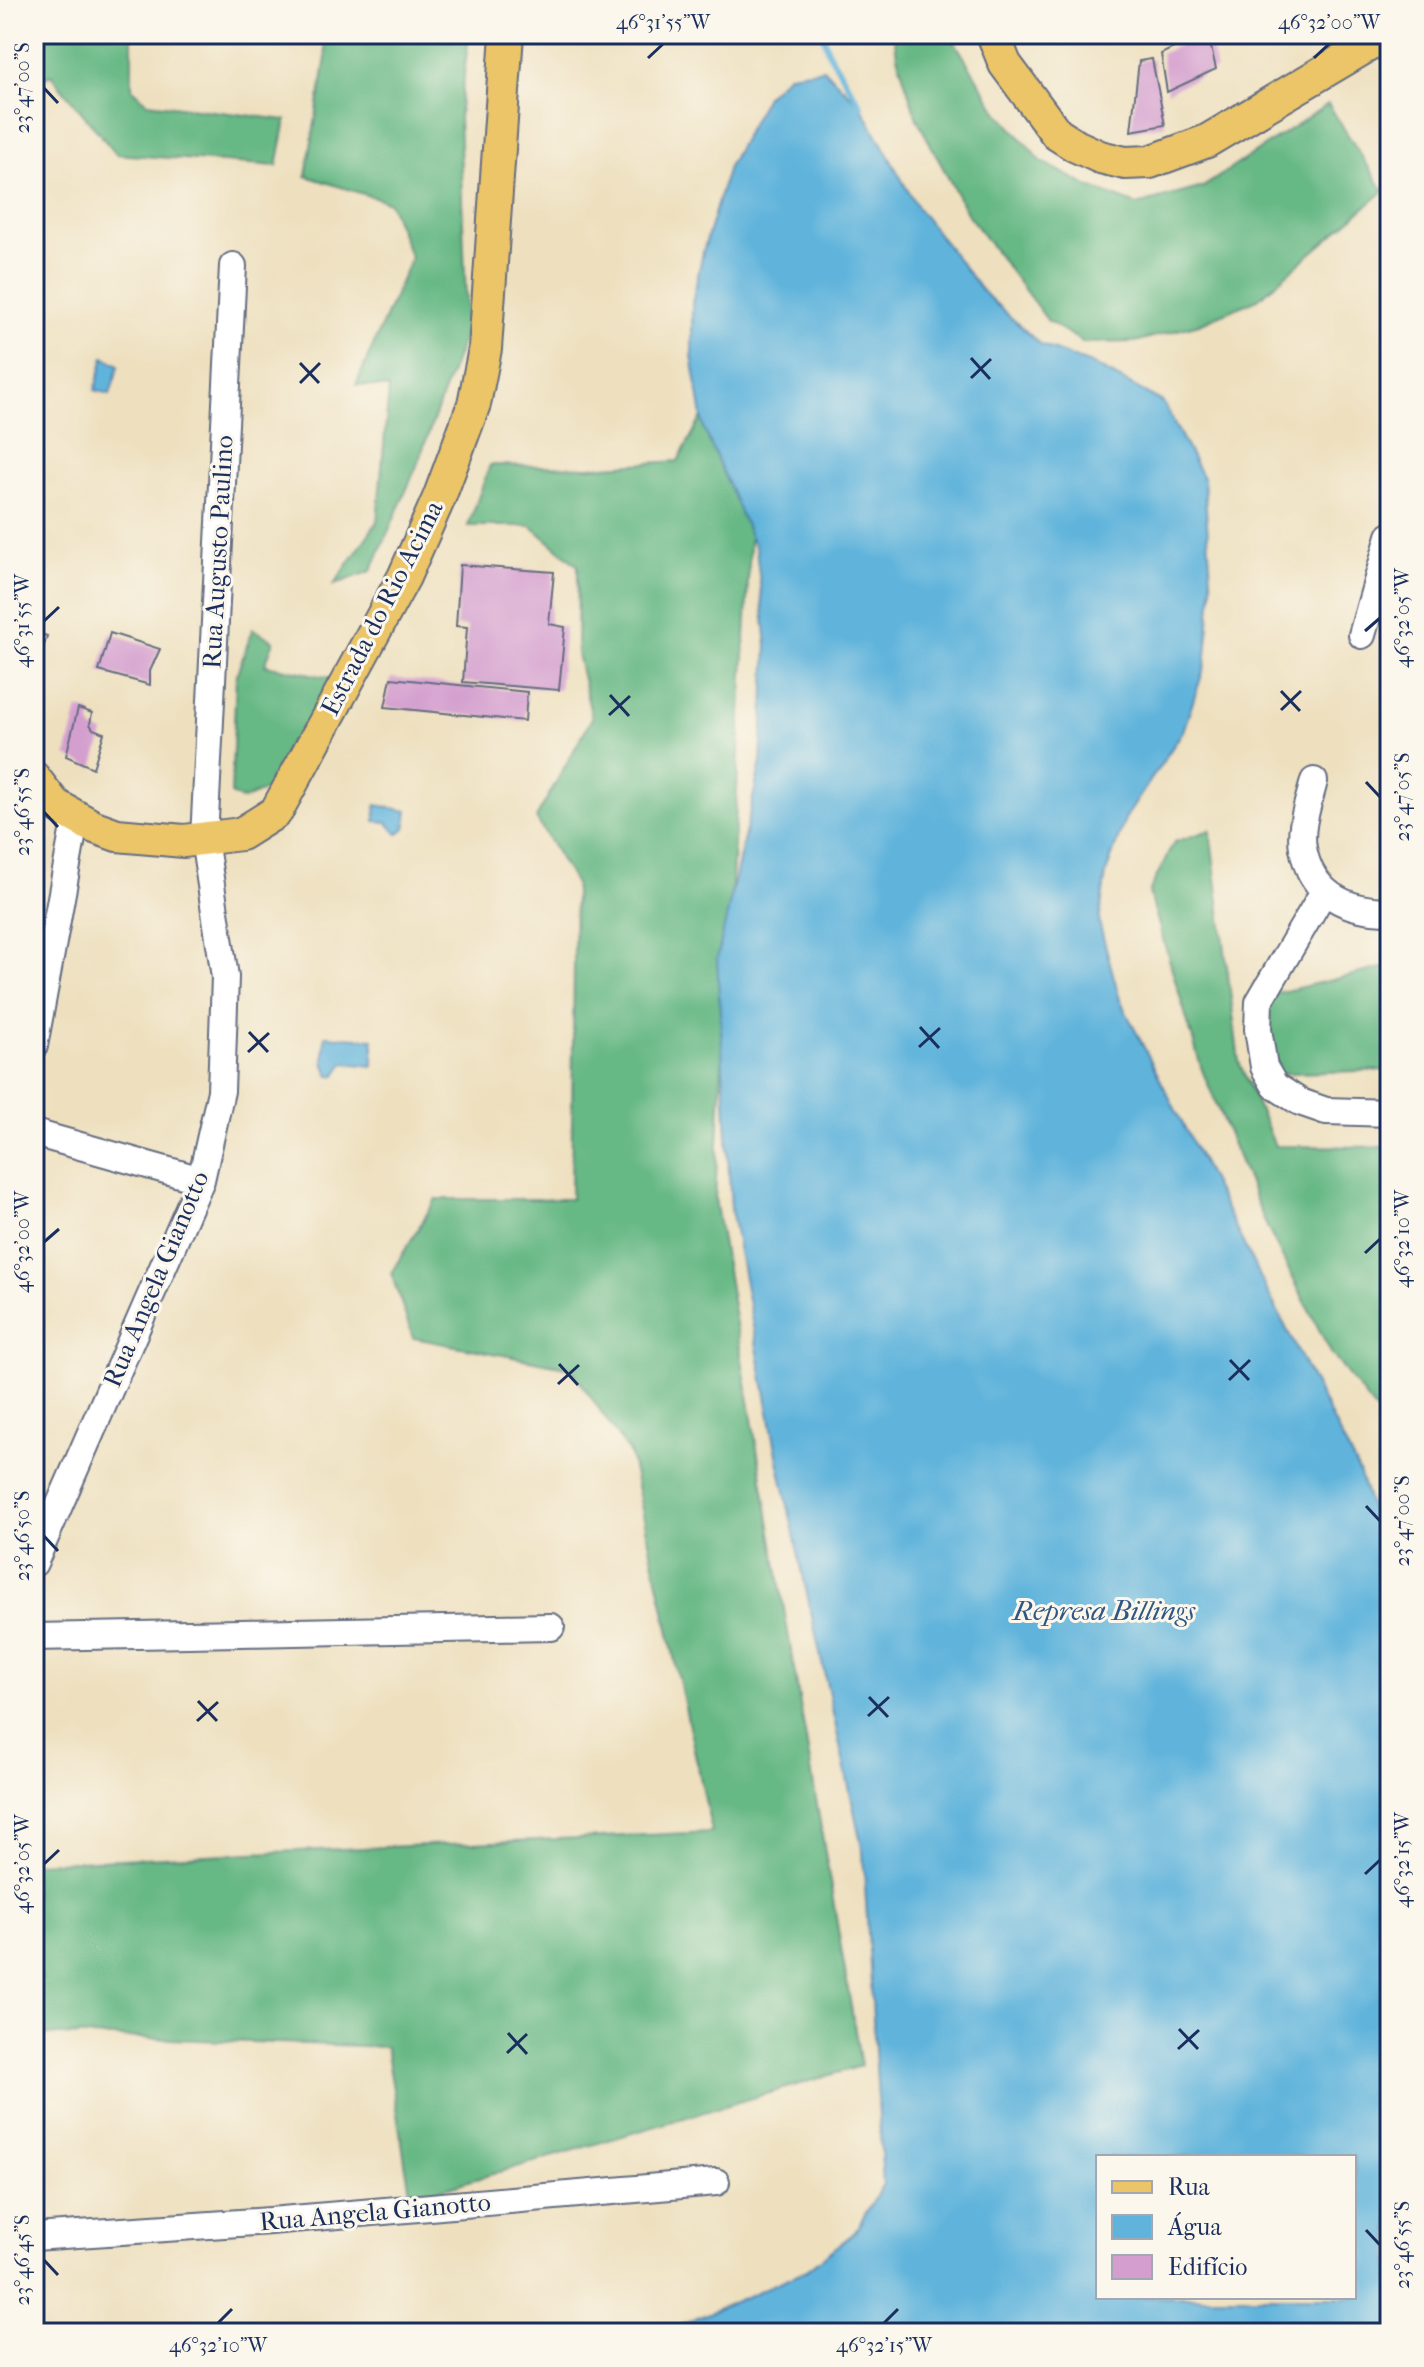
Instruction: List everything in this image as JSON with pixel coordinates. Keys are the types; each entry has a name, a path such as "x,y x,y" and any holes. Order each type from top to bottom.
{"main road":[{"name":"Estrada do Rio Acima","path":"34,778 55,805 117,835 184,841 241,834 276,812 404,577 439,498 474,404 485,349 507,34"},
{"path":"993,34 1005,64 1057,134 1100,157 1125,163 1150,162 1207,141 1387,34"}],"street":[{"name":"Rua Augusto Paulino","path":"204,839 233,266"},
{"path":"1362,635 1390,536"},
{"path":"1314,781 1302,846 1312,875 1324,891 1347,906 1369,911 1390,911"},
{"path":"34,1046 76,816"},
{"name":"Rua Angela Gianotto","path":"34,1563 201,1180 221,1091 225,977 204,839"},
{"path":"1324,891 1259,1002 1258,1029 1264,1067 1275,1086 1300,1102 1326,1111 1390,1113"},
{"path":"34,1133 201,1180"},
{"path":"34,1637 551,1627"},
{"name":"Rua Angela Gianotto","path":"34,2237 270,2221 716,2182"}],"green space":[{"path":"34,34 132,34 132,88 148,103 286,120 277,166 116,154 51,75 34,83"},
{"path":"324,34 469,34 459,117 467,328 416,468 371,571 334,585 377,522 389,388 356,385 411,258 389,202 306,176 326,58"},
{"path":"894,34 950,34 997,111 1041,161 1087,186 1137,205 1203,187 1328,104 1384,191 1258,299 1199,324 1135,342 1084,343 1048,321 968,215 917,119 897,56"},
{"path":"705,411 755,451 715,1199 861,2066 411,2198 386,2047 34,2034 34,1863 712,1832 630,1454 571,1368 413,1338 391,1273 436,1199 571,1199 575,884 536,818 592,718 577,654 578,566 531,526 468,526 490,465 589,467 678,461"},
{"path":"253,629 274,641 265,665 331,678 273,787 242,800 231,794 236,676"},
{"path":"1210,830 1239,1062 1275,1146 1390,1147 1390,1429 1331,1353 1267,1227 1202,1070 1149,892 1174,842"},
{"path":"1390,966 1390,1070 1264,1074 1247,1000"}],"water":[{"name":"Represa Billings","path":"824,69 861,106 917,207 983,292 1041,345 1096,366 1163,402 1204,480 1212,592 1205,666 1183,731 1125,819 1106,873 1099,922 1120,1000 1359,1472 1390,1567 1390,2333 663,2333 807,2270 854,2233 883,2184 863,1852 778,1460 731,1209 717,959 761,762 767,645 756,549 704,429 692,356 692,303 703,252 728,167 766,96 789,74"},
{"path":"104,357 119,365 110,394 95,390"},
{"path":"376,805 408,811 405,828 398,834 387,822 375,821"},
{"path":"325,1036 373,1039 373,1066 344,1063 335,1076 329,1075 324,1062"}],"building":[{"path":"1208,34 1216,69 1167,92 1161,54"},
{"path":"1152,59 1165,125 1131,131 1139,61"},
{"path":"460,565 554,572 549,624 565,627 559,690 463,682 467,627 456,626"},
{"path":"34,632 47,636 35,674 34,673"},
{"path":"110,633 160,649 150,671 150,685 99,671"},
{"path":"391,678 527,692 525,721 385,707"},
{"path":"78,708 92,713 90,724 93,729 104,733 93,768 66,756"}],"waterway":[{"path":"823,34 828,52 861,106"}]}
